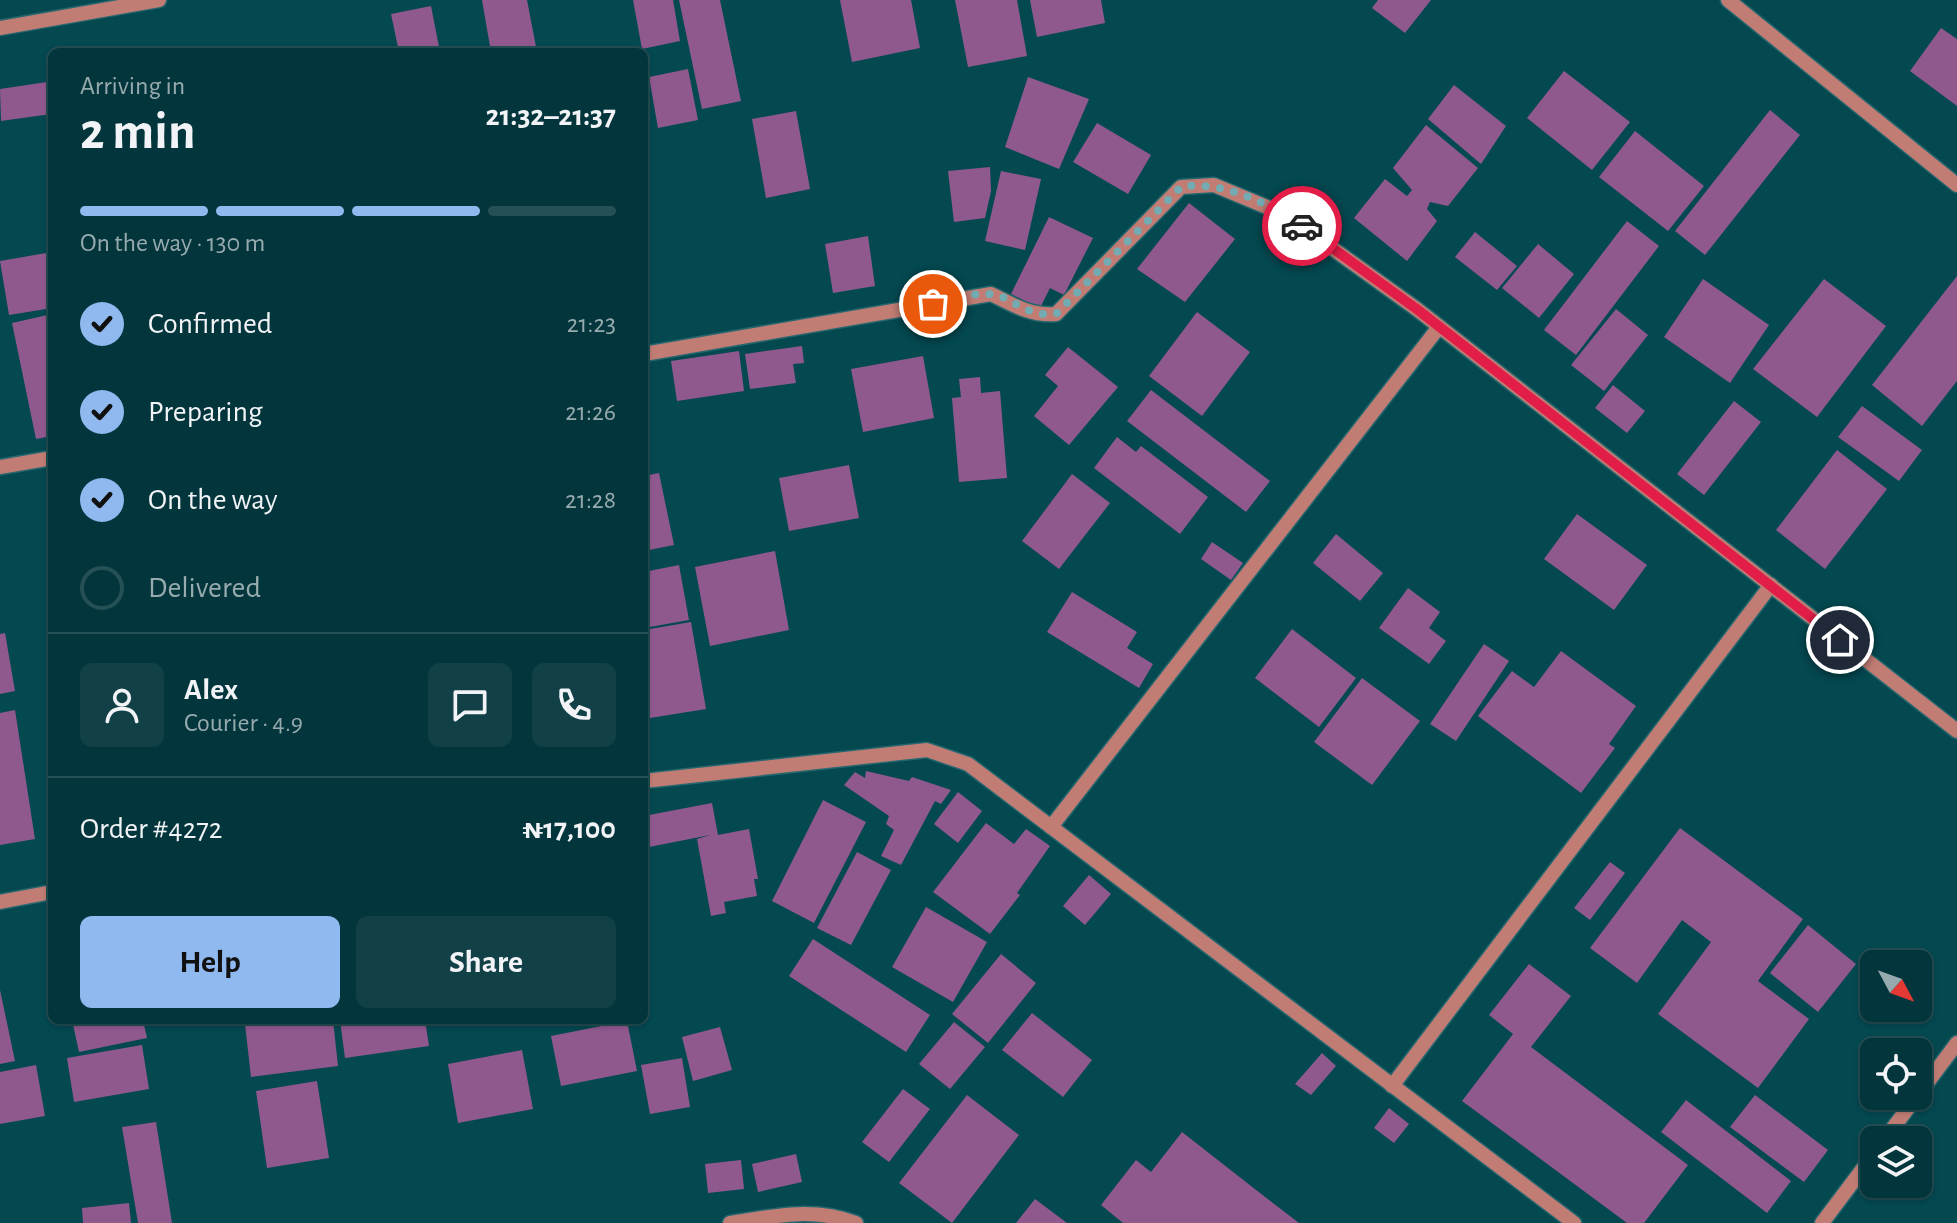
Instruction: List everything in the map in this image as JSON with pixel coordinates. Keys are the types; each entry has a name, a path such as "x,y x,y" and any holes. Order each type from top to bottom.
{"street":[{"path":"0,28 159,0"},
{"path":"1728,0 1957,185"},
{"path":"648,353 991,294 1023,311 1056,314 1181,187 1214,185 1286,215 1439,327 1957,731"},
{"path":"1051,827 1439,327"},
{"path":"0,467 48,459"},
{"path":"1392,1086 1771,585"},
{"path":"648,781 927,750 968,764 1574,1223"},
{"path":"0,902 48,893"},
{"path":"1932,1077 1957,1043"},
{"path":"1895,1126 1907,1110"},
{"path":"1822,1223 1860,1173"},
{"path":"730,1223 789,1214 829,1213 856,1223"}],"building":[{"path":"482,0 527,0 536,48 490,48"},
{"path":"633,0 673,0 680,41 642,48"},
{"path":"679,0 720,0 741,101 702,109"},
{"path":"840,0 911,0 920,48 852,62"},
{"path":"955,0 1017,0 1027,56 968,67"},
{"path":"1030,0 1101,0 1105,23 1037,37"},
{"path":"1378,0 1431,0 1405,33 1372,8"},
{"path":"431,6 439,48 398,48 391,14"},
{"path":"1941,28 1957,39 1957,106 1910,71"},
{"path":"688,69 698,120 658,128 649,77"},
{"path":"1564,71 1630,122 1592,170 1527,118"},
{"path":"1028,77 1089,99 1059,169 1005,147"},
{"path":"47,82 48,114 1,121 0,89"},
{"path":"1454,85 1506,126 1481,164 1428,119"},
{"path":"1770,110 1800,135 1705,255 1675,231"},
{"path":"796,111 810,189 766,198 752,119"},
{"path":"1097,123 1151,155 1128,194 1073,162"},
{"path":"1426,125 1478,168 1448,206 1430,202 1427,209 1437,221 1407,261 1354,218 1385,179 1407,196 1412,190 1393,168"},
{"path":"1635,131 1704,186 1668,231 1599,177"},
{"path":"990,167 991,191 985,218 954,222 948,171"},
{"path":"1001,171 1041,179 1025,250 985,241"},
{"path":"1189,203 1235,239 1185,302 1137,269"},
{"path":"1049,217 1093,238 1064,295 1050,288 1040,308 1011,294"},
{"path":"1627,221 1659,246 1576,355 1544,330"},
{"path":"1475,232 1517,266 1497,290 1455,257"},
{"path":"868,236 875,286 833,293 825,244"},
{"path":"1538,244 1574,274 1539,318 1502,288"},
{"path":"48,253 48,309 9,315 0,261"},
{"path":"1957,276 1957,381 1922,426 1872,385"},
{"path":"1703,279 1769,325 1730,383 1664,337"},
{"path":"1824,279 1886,326 1817,417 1753,369"},
{"path":"1616,309 1648,335 1604,391 1571,365"},
{"path":"1197,312 1250,352 1202,416 1149,376"},
{"path":"48,315 48,437 36,439 12,323"},
{"path":"802,346 804,363 793,364 796,383 750,389 745,354"},
{"path":"1068,347 1118,387 1069,445 1034,416 1058,386 1045,375"},
{"path":"739,351 744,391 677,401 671,361"},
{"path":"923,356 934,418 863,432 851,369"},
{"path":"980,377 981,393 1000,391 1007,478 959,482 952,398 961,397 959,379"},
{"path":"1613,385 1645,411 1627,433 1595,408"},
{"path":"1151,390 1270,481 1246,512 1127,421"},
{"path":"1734,401 1761,422 1704,495 1677,474"},
{"path":"1862,406 1922,450 1899,481 1838,437"},
{"path":"1117,437 1136,452 1141,446 1208,497 1180,534 1094,468"},
{"path":"1837,450 1887,489 1825,569 1776,530"},
{"path":"849,465 859,518 789,531 779,478"},
{"path":"659,473 674,545 648,550 648,475"},
{"path":"1072,474 1110,503 1059,569 1022,541"},
{"path":"1577,514 1647,565 1614,610 1544,559"},
{"path":"1336,534 1383,573 1360,601 1313,563"},
{"path":"1212,542 1243,563 1231,580 1201,559"},
{"path":"775,551 789,630 710,646 695,567"},
{"path":"679,565 689,620 648,627 648,571"},
{"path":"1408,588 1440,612 1429,628 1446,641 1429,664 1379,628"},
{"path":"1072,592 1137,632 1127,648 1153,664 1139,688 1047,632"},
{"path":"691,622 706,709 648,718 648,629"},
{"path":"1292,629 1356,678 1319,727 1255,678"},
{"path":"5,633 15,691 0,694 0,634"},
{"path":"1484,644 1509,661 1456,741 1430,724"},
{"path":"1561,651 1636,706 1609,744 1615,748 1581,793 1478,716 1512,671 1534,687"},
{"path":"1362,678 1420,721 1372,785 1314,742"},
{"path":"15,710 35,839 0,845 0,713"},
{"path":"866,771 909,781 912,777 951,790 941,804 935,801 901,865 881,856 894,830 886,824 889,816 844,785 855,772 865,778"},
{"path":"958,792 982,811 958,843 934,824"},
{"path":"823,800 866,822 814,923 772,901"},
{"path":"712,803 718,835 749,829 758,879 754,879 757,896 724,902 726,913 711,916 697,839 710,835 648,847 648,815"},
{"path":"986,823 1014,844 1026,829 1050,846 1017,893 1020,895 990,934 933,892"},
{"path":"1680,828 1803,919 1758,981 1809,1019 1758,1088 1658,1014 1711,942 1682,920 1637,983 1590,948"},
{"path":"857,852 891,870 851,945 817,928"},
{"path":"1610,862 1625,873 1590,920 1574,908"},
{"path":"1089,875 1111,894 1085,925 1063,906"},
{"path":"926,907 987,942 953,1002 892,967"},
{"path":"1808,925 1856,964 1818,1012 1770,973"},
{"path":"813,939 930,1015 906,1052 789,976"},
{"path":"1001,954 1036,983 988,1043 952,1014"},
{"path":"1529,964 1571,996 1531,1047 1688,1165 1644,1223 1627,1223 1462,1101 1513,1034 1489,1015"},
{"path":"0,990 15,1061 0,1064"},
{"path":"1032,1013 1092,1060 1063,1097 1002,1050"},
{"path":"954,1022 985,1047 950,1089 919,1064"},
{"path":"73,1024 144,1024 147,1038 79,1052"},
{"path":"245,1024 333,1024 338,1066 251,1077"},
{"path":"341,1024 426,1024 429,1046 345,1058"},
{"path":"612,1024 628,1024 637,1071 561,1086 551,1036"},
{"path":"720,1027 732,1070 693,1081 682,1037"},
{"path":"142,1045 149,1089 74,1102 67,1058"},
{"path":"522,1050 533,1109 458,1123 448,1064"},
{"path":"1322,1053 1336,1066 1311,1095 1295,1084"},
{"path":"682,1058 690,1107 650,1114 641,1065"},
{"path":"36,1065 45,1116 0,1124 0,1072"},
{"path":"317,1081 329,1158 267,1168 256,1091"},
{"path":"903,1089 930,1109 889,1162 862,1142"},
{"path":"967,1095 1019,1135 952,1223 899,1183"},
{"path":"1755,1095 1828,1150 1804,1182 1730,1127"},
{"path":"1686,1100 1791,1181 1767,1213 1661,1132"},
{"path":"1389,1108 1409,1124 1394,1143 1374,1128"},
{"path":"156,1122 172,1223 138,1223 122,1127"},
{"path":"1182,1132 1299,1223 1123,1223 1101,1205 1136,1160 1151,1172"},
{"path":"796,1154 802,1182 758,1192 752,1164"},
{"path":"741,1160 744,1189 708,1193 705,1164"},
{"path":"1035,1199 1067,1223 1016,1223"},
{"path":"129,1203 131,1223 83,1223 82,1208"}],"way so far":[{"path":"933,304 991,294 1023,311 1056,314 1181,187 1214,185 1286,215 1302,226"}],"route":[{"path":"1302,226 1418,310 1840,640"}]}
